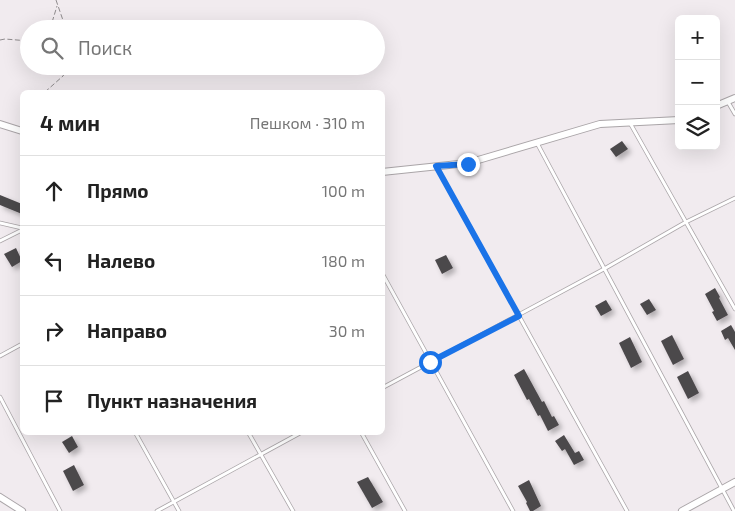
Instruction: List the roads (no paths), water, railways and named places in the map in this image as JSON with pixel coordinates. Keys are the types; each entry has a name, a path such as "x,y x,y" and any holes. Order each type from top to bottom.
{"street":[{"path":"718,105 735,98"},
{"path":"385,172 468,164 600,124 675,120"},
{"path":"0,124 20,130"},
{"path":"682,511 735,482"},
{"path":"0,497 22,511"}],"lane":[{"path":"727,100 735,114"},
{"path":"630,123 735,309"},
{"path":"537,143 734,511"},
{"path":"436,166 627,511"},
{"path":"385,386 519,316 686,222 735,198"},
{"path":"0,223 20,228"},
{"path":"0,242 20,230"},
{"path":"385,279 513,511"},
{"path":"0,356 20,345"},
{"path":"0,397 60,511"},
{"path":"137,435 179,511"},
{"path":"250,435 293,511"},
{"path":"157,511 297,435"},
{"path":"364,435 405,511"}]}
